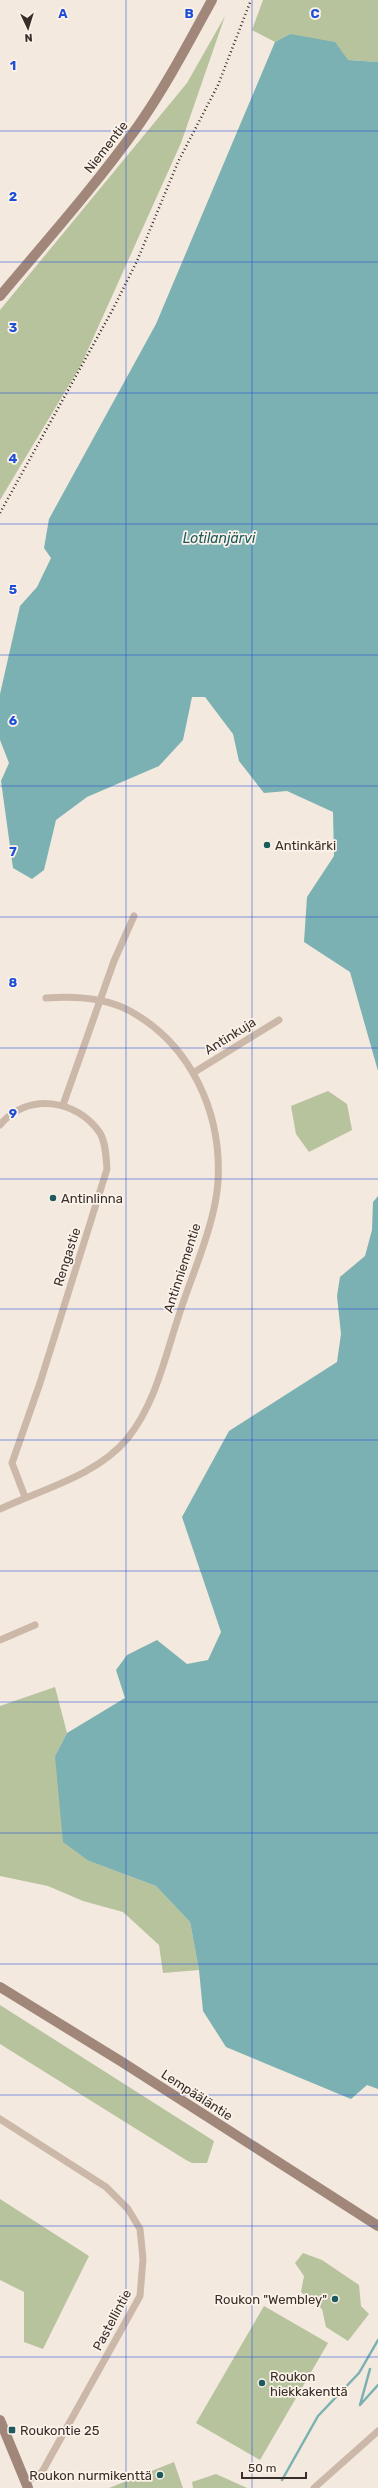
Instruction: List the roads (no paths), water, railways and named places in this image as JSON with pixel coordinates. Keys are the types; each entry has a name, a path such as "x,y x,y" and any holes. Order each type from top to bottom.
{"main road":[{"name":"Niementie","path":"0,296 113,160 139,125 182,55 212,0"},
{"name":"Lempääläntie","path":"0,1987 122,2062 378,2226"},
{"path":"0,2420 27,2485"}],"street":[{"path":"63,1105 90,1025 101,1002 114,961 134,916"},
{"name":"Antinniementie","path":"0,1508 89,1469 111,1456 140,1423 149,1403 211,1216 218,1184 218,1155 212,1118 204,1092 193,1072 178,1051 151,1025 129,1010 80,998 46,998"},
{"name":"Antinkuja","path":"193,1072 279,1020"},
{"name":"Rengastie","path":"0,1125 7,1116 26,1105 45,1102 63,1105 87,1119 100,1134 106,1151 107,1169 40,1383 12,1463 25,1497"},
{"path":"0,1640 35,1625"},
{"name":"Pastellintie","path":"0,2119 106,2187 128,2209 140,2229 143,2259 140,2296 42,2472 27,2485"},
{"path":"314,2488 378,2431"}],"water":[{"name":"Lotilanjärvi","path":"290,34 335,42 348,60 378,62 378,1071 350,972 304,942 307,897 334,856 333,812 287,791 264,793 239,761 233,734 205,697 192,697 183,740 159,766 87,797 56,820 44,870 32,879 13,868 1,781 9,763 0,740 0,694 20,606 37,587 51,558 44,548 49,519 156,324 275,42"},
{"path":"378,1196 378,2089 367,2085 351,2099 226,2047 203,2011 199,1970 190,1922 156,1886 89,1861 63,1842 55,1756 67,1733 125,1698 116,1670 127,1655 157,1640 187,1664 208,1660 221,1632 182,1517 229,1431 337,1362 341,1334 337,1296 340,1277 365,1256 372,1230 373,1202"}],"waterway":[{"path":"282,2480 318,2416 359,2373 378,2340"},
{"path":"370,2369 360,2405 378,2385"}],"railway":[{"path":"0,513 113,309 137,261 178,162 218,85 251,0"}],"place":[{"name":"Antinkärki","path":"267,845"},
{"name":"Antinlinna","path":"53,1198"},
{"name":"Roukon \"Wembley\"","path":"335,2299"},
{"name":"Roukon hiekkakenttä","path":"262,2383"},
{"name":"Roukontie 25","path":"12,2430"},
{"name":"Roukon nurmikenttä","path":"160,2475"}]}
